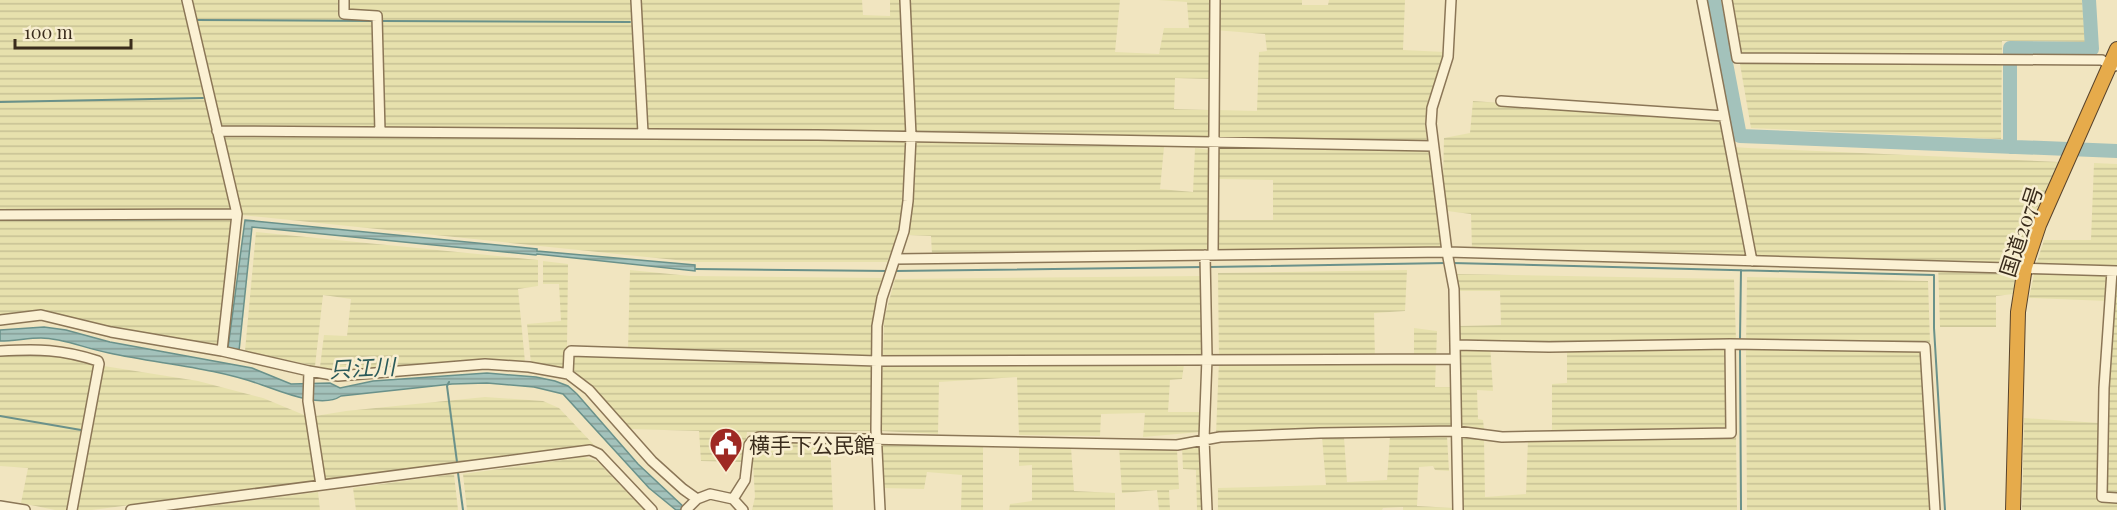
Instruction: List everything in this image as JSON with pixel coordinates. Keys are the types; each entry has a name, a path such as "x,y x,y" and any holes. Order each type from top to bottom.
{"highway":[{"name":"国道207号","path":"2013,510 2018,312 2025,267 2039,225 2077,139 2113,66 2117,50"}],"street":[{"path":"186,0 237,218 229,353"},
{"path":"344,0 344,14 377,16 380,132"},
{"path":"636,0 643,133"},
{"path":"880,510 877,439 877,326 882,298 904,231 908,201 911,136 905,0"},
{"path":"1207,510 1204,439 1205,272 1208,257 1214,143 1215,0"},
{"path":"1451,0 1448,57 1432,108 1433,146 1454,289 1458,510"},
{"path":"1702,0 1752,261"},
{"path":"1727,0 1737,58 2102,60 2113,66"},
{"path":"1501,100 1724,116"},
{"path":"217,131 911,136 1433,146"},
{"path":"0,215 237,218"},
{"path":"894,262 1208,257 1752,261 2114,271 2104,388 2102,497 2117,498"},
{"path":"0,320 41,315 111,332 229,353 308,375 338,376 486,364 529,367 568,374 589,390 652,461 697,499"},
{"path":"1455,345 1549,347 1730,344 1925,347 1935,510"},
{"path":"733,499 745,480 749,444 755,438 1177,445 1204,439 1320,433 1456,431 1502,437 1731,433 1730,344"},
{"path":"0,351 43,349 80,355 98,361 72,510"},
{"path":"568,374 568,353 571,351 877,360 1455,359"},
{"path":"308,375 308,401 321,485"},
{"path":"131,510 590,450 599,454 652,510"},
{"path":"687,509 697,499 710,494 733,499 743,510"},
{"path":"0,506 25,510"}],"shaded area":[{"path":"0,0 183,0 234,216 219,348 111,330 86,322 0,317"},
{"path":"193,0 862,0 863,15 890,16 890,0 900,0 907,129 900,230 887,262 695,262 241,215 196,24"},
{"path":"910,0 1120,0 1115,52 1159,54 1164,28 1189,28 1187,2 1158,0 1302,0 1302,5 1328,5 1329,0 1405,0 1403,50 1445,52 1427,105 1425,125 1442,249 1216,250 1217,220 1273,220 1273,180 1217,179 1217,110 1257,111 1259,52 1267,51 1265,34 1214,30 1212,79 1175,78 1174,109 1210,110 1210,139 916,132"},
{"path":"1729,0 2082,0 2085,42 2002,41 2001,139 1751,128"},
{"path":"1473,101 1721,118 1727,147 2059,162 2029,225 2018,260 2013,294 1996,296 1996,327 1940,327 1938,261 1472,249 1471,214 1447,211 1443,180 1444,138 1470,133"},
{"path":"915,142 1164,147 1160,189 1193,192 1195,148 1211,150 1210,251 932,254 931,236 908,235 914,197"},
{"path":"2094,163 2117,164 2117,510 2022,510 2024,418 2100,423 2107,301 2029,298 2044,240 2091,240"},
{"path":"256,232 538,260 538,286 518,289 525,362 486,359 341,371 320,367 324,335 347,336 351,299 323,295 315,366 245,351"},
{"path":"543,261 568,264 567,348 628,350 630,270 690,276 882,278 872,323 872,431 747,432 743,462 701,461 699,431 630,429 589,382 564,369 531,363 527,324 561,321 559,284 543,284"},
{"path":"1407,270 1405,311 1374,313 1375,360 1414,362 1414,328 1437,331 1435,387 1452,387 1451,428 1216,434 1219,361 1218,273"},
{"path":"1457,274 1734,279 1736,341 1728,341 1728,427 1552,431 1552,384 1567,383 1567,346 1490,344 1493,391 1477,390 1478,419 1483,420 1484,429 1460,425 1459,326 1501,325 1500,291 1459,291"},
{"path":"1201,276 1204,357 1185,357 1182,379 1170,380 1168,412 1200,412 1200,432 1143,437 1145,413 1101,414 1100,436 1019,435 1017,377 939,382 938,434 881,431 884,319 895,279"},
{"path":"1747,277 1928,281 1930,343 1922,344 1931,510 1747,510"},
{"path":"42,353 94,365 68,510 55,510 21,503 28,468 0,466 0,356"},
{"path":"104,366 198,381 263,398 309,417 485,397 543,401 559,408 594,445 92,510 77,510"},
{"path":"1390,436 1447,436 1449,471 1435,470 1433,466 1419,467 1417,506 1454,508 1454,510 1403,510 1403,507 1383,508 1382,510 1218,510 1218,488 1326,485 1322,437 1344,437 1347,482 1387,480"},
{"path":"1460,436 1484,439 1485,497 1526,494 1528,439 1736,437 1737,510 1462,510"},
{"path":"758,439 830,442 833,510 752,510 755,497 752,446"},
{"path":"880,442 983,443 983,510 961,510 962,475 927,472 924,489 882,488"},
{"path":"1201,444 1203,510 1197,510 1196,470 1183,469 1182,446"},
{"path":"1019,445 1071,447 1074,491 1115,493 1115,510 1009,510 1010,504 1032,501 1032,465 1019,466"},
{"path":"1119,446 1177,449 1179,489 1169,490 1170,510 1159,510 1157,490 1122,493"},
{"path":"584,457 597,461 644,510 467,510 463,474"},
{"path":"454,474 458,510 356,510 353,488"},
{"path":"318,492 320,510 195,510 195,508"}],"water":[{"path":"245,220 695,265 695,271 252,227 239,351 228,348"},
{"path":"44,327 66,330 110,342 252,368 291,384 330,383 340,388 373,381 487,373 555,381 568,386 577,394 638,464 687,510 676,510 649,488 563,394 534,387 487,383 452,384 341,396 323,401 291,395 224,374 128,357 58,340 41,338 0,341 0,330"}],"waterway":[{"path":"1714,0 1740,136 2117,151"},
{"path":"2010,147 2010,48 2092,49 2089,0"},
{"path":"195,20 375,21"},
{"path":"381,21 630,22"},
{"path":"0,102 203,98"},
{"path":"0,220 234,219"},
{"path":"1209,267 1447,263"},
{"path":"1452,263 1934,275 1934,328 1945,510"},
{"path":"894,271 1204,267"},
{"path":"696,269 889,271"},
{"path":"1740,339 1741,270"},
{"path":"1740,349 1741,510"},
{"path":"449,382 447,386 457,462"},
{"path":"0,416 81,430"},
{"path":"458,473 463,510"}],"place":[{"name":"横手下公民館","path":"726,473"}],"water label":[{"name":"只江川","path":"362,367"}]}
